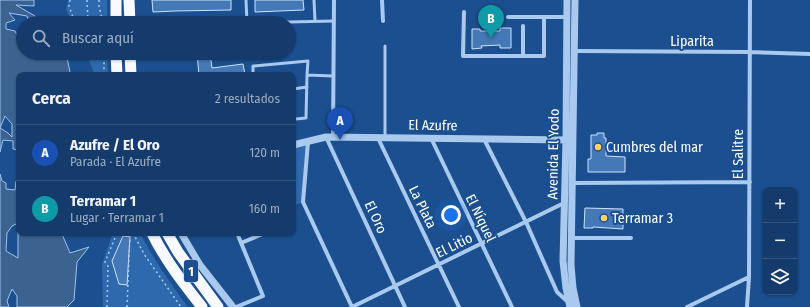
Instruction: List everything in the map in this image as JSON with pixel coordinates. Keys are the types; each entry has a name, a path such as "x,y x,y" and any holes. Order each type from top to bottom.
{"highway":[{"path":"116,0 116,16"},
{"path":"129,0 130,16"},
{"path":"116,60 117,72"},
{"path":"130,60 131,72"},
{"name":"1","path":"154,236 170,265 202,307"},
{"name":"1","path":"169,236 178,252 218,307"}],"street":[{"name":"El Oro","path":"334,0 334,76 330,137 405,307"},
{"path":"382,0 383,21"},
{"name":"Avenida El Yodo","path":"567,0 570,140 573,183 572,276 577,307"},
{"name":"Avenida El Yodo","path":"569,305 563,267 565,203 575,51 575,0"},
{"name":"El Salitre","path":"747,307 749,277 750,182 750,0"},
{"path":"464,12 464,56 544,56 544,17"},
{"path":"508,17 567,17"},
{"path":"523,26 523,56"},
{"name":"Liparita","path":"575,51 749,52 810,54"},
{"name":"El Azufre","path":"296,144 330,137 570,140"},
{"name":"La Plata","path":"381,138 459,307"},
{"name":"El Níquel","path":"431,138 512,307"},
{"path":"484,139 526,222 557,292 569,305"},
{"path":"308,142 303,202 352,307"},
{"path":"573,183 750,182"},
{"name":"El Litio","path":"352,307 565,203"},
{"path":"183,236 200,265 235,307 263,296 238,236"},
{"path":"241,243 258,236"},
{"path":"572,238 631,238"},
{"path":"687,307 749,277"}],"lane":[{"path":"246,0 247,16"},
{"path":"314,0 315,21"},
{"path":"296,22 334,21"},
{"path":"381,138 385,46"},
{"path":"253,72 253,66 308,61 306,118 296,119"},
{"path":"307,75 334,76"},
{"path":"296,89 307,88"}],"path":[{"path":"70,0 69,6 73,16"},
{"path":"87,0 88,16"},
{"path":"99,0 101,16"},
{"path":"103,60 104,72"},
{"path":"107,307 108,266 105,262 116,236"},
{"path":"126,307 130,236"},
{"path":"135,236 144,254 181,307"}],"shaded area":[{"path":"0,0 34,0 34,6 16,5 35,16 9,13 15,20 6,23 6,29 15,31 16,33 16,60 67,60 70,72 16,72 16,150 13,149 13,141 3,140 0,152","holes":["5,116 12,124 12,137 0,128"]},
{"path":"68,0 107,0 107,16 69,16 66,9"},
{"path":"89,60 107,60 108,72 93,72"},
{"path":"308,142 303,202 296,205 296,144"},
{"path":"0,174 2,181 6,183 6,189 15,190 16,181 16,224 12,226 7,233 6,251 18,258 18,236 63,236 70,253 89,247 77,262 74,300 67,307 17,307 17,296 12,289 7,301 9,307 0,307"},
{"path":"112,236 142,236 156,262 188,307 103,307 102,264"}],"building":[{"path":"152,0 231,0 231,10 153,12"},
{"path":"255,0 303,0 304,10 255,12"},
{"path":"500,28 511,28 511,48 500,48 500,45 481,46 482,48 472,49 472,29 480,29 480,31 500,31"},
{"path":"198,60 211,60 212,68 243,64 244,72 199,72"},
{"name":"Cumbres del mar","path":"597,133 604,133 604,138 606,138 606,156 625,157 625,172 588,172 588,159 591,159 591,135 597,135"},
{"name":"Terramar 3","path":"585,208 623,209 623,229 593,227 584,228"},
{"path":"123,236 130,237 127,285 119,284 112,261"}],"place":[{"name":"Terramar 1","path":"491,38"},
{"name":"Azufre / El Oro","path":"340,140"},
{"name":"Cumbres del mar","path":"598,147"},
{"name":"Terramar 3","path":"604,218"}]}
